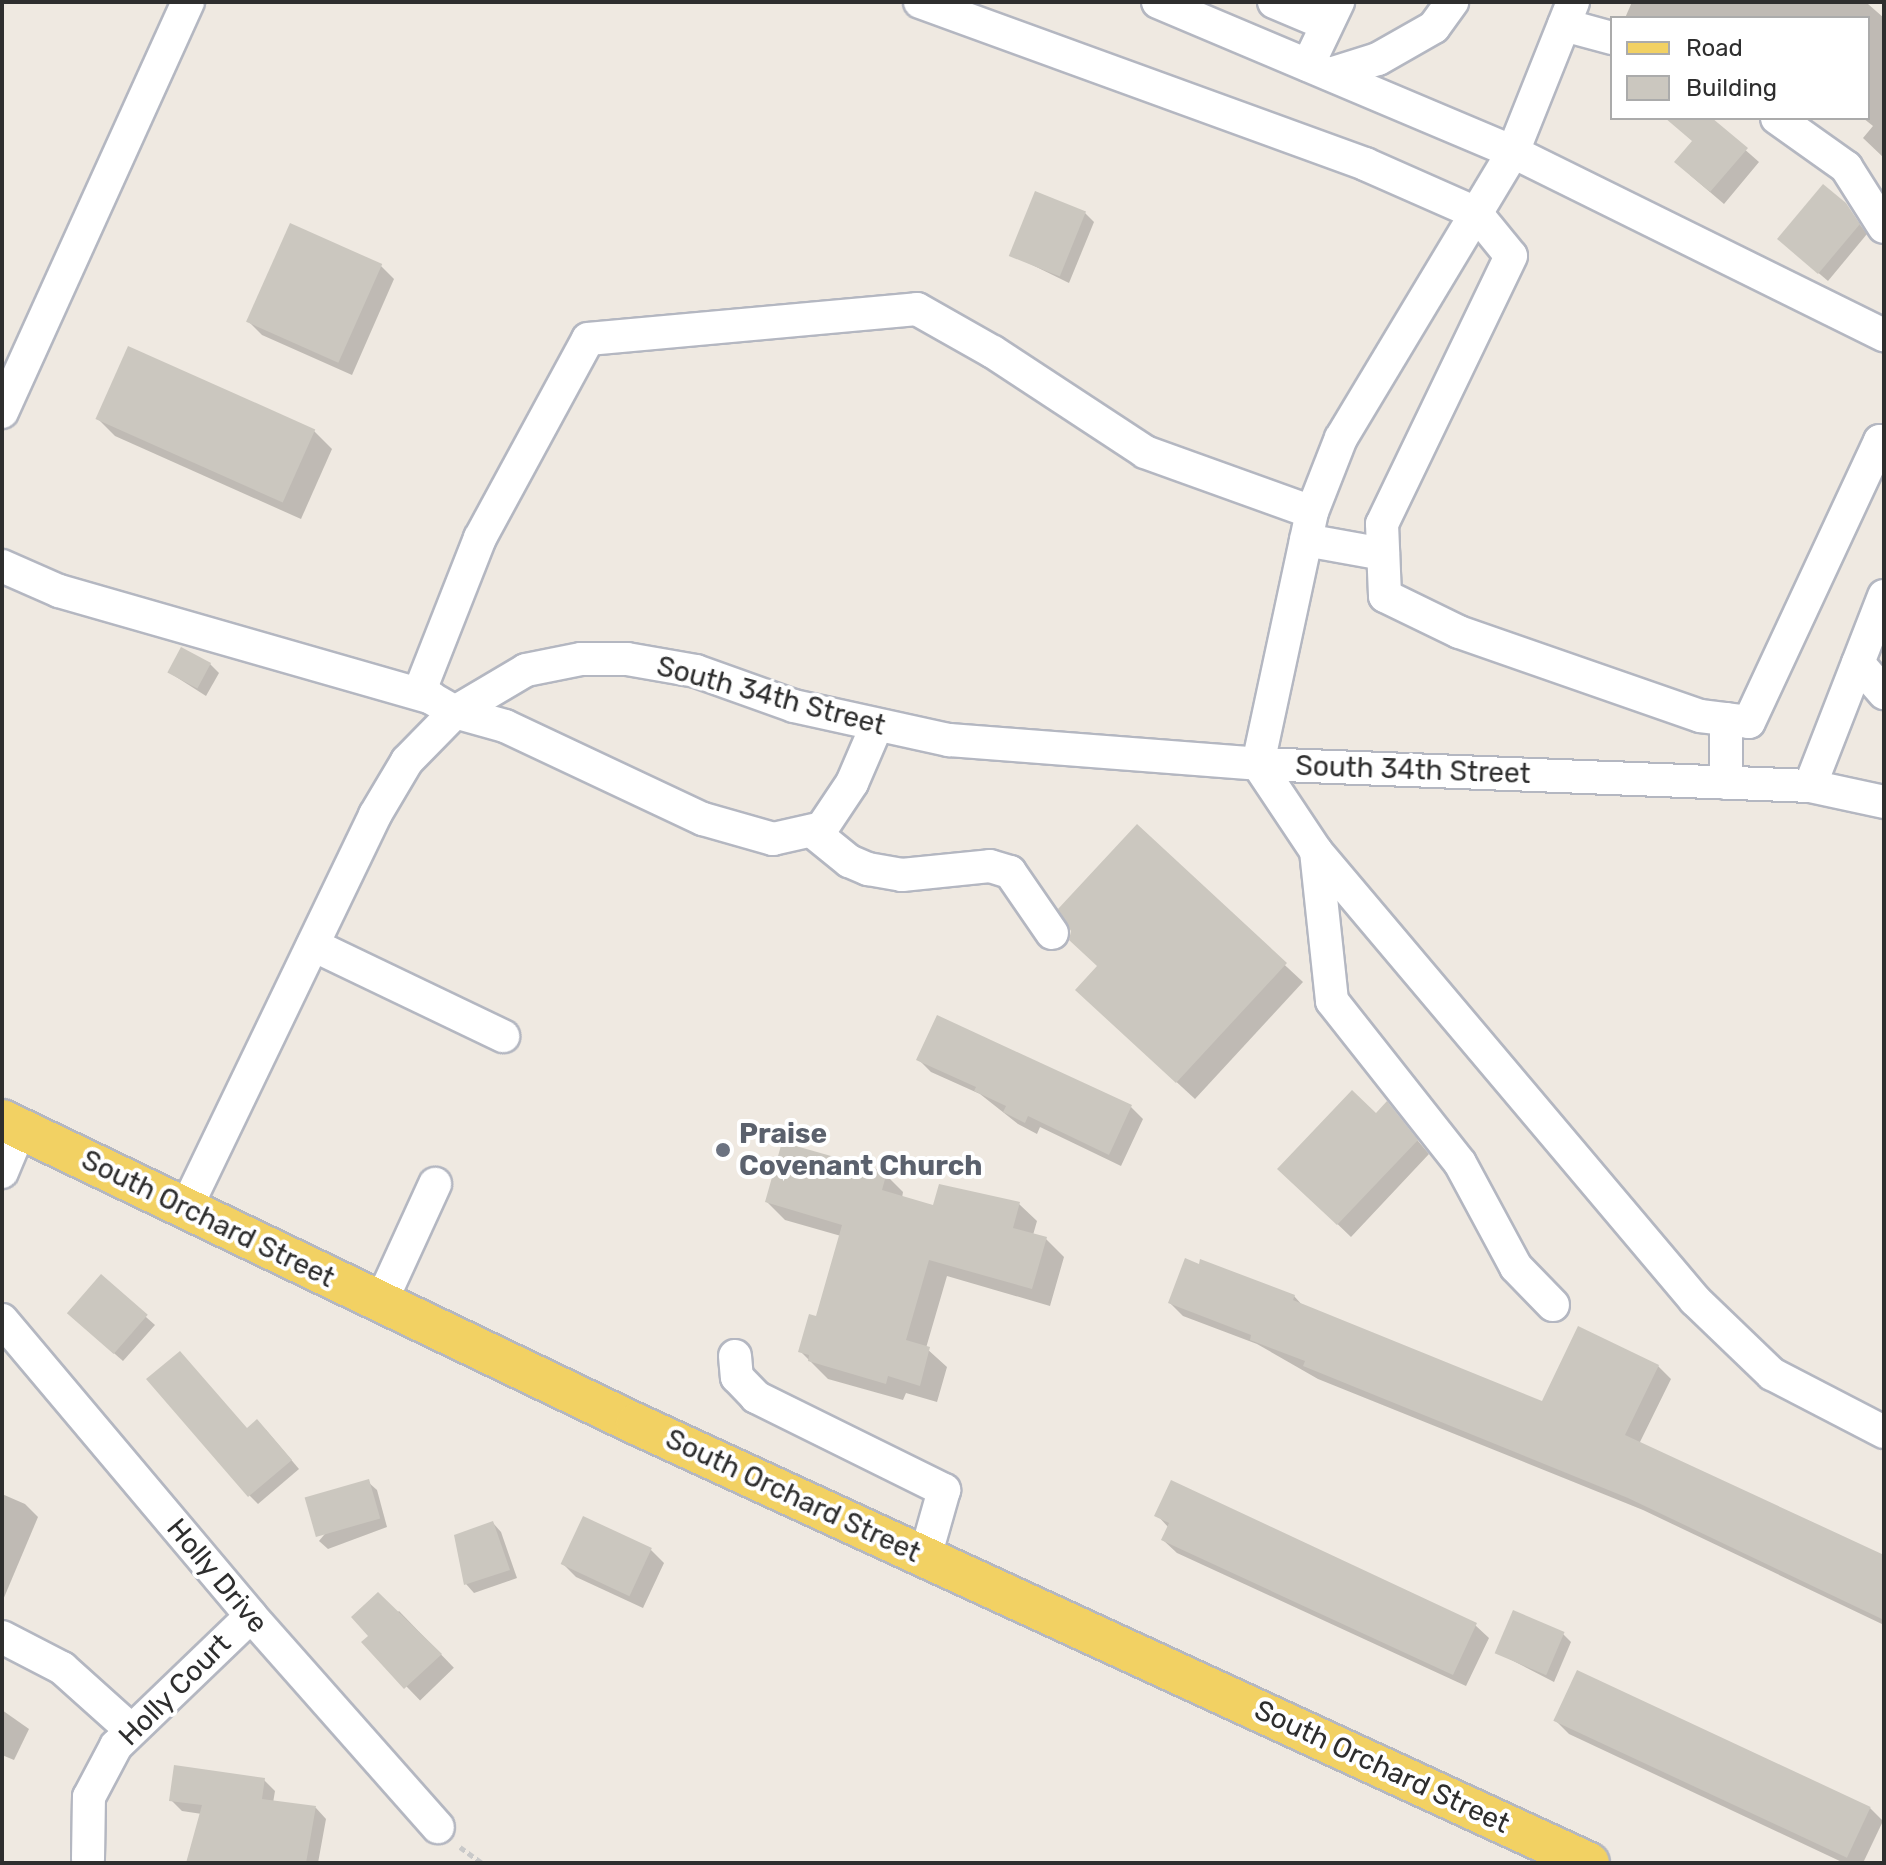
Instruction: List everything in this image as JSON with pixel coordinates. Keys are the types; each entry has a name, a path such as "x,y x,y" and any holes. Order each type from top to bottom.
{"main road":[{"name":"South Orchard Street","path":"11,1125 925,1557 1589,1863"}],"street":[{"path":"2,412 188,2"},
{"path":"920,2 1365,164 1476,213 1511,256 1382,524 1385,596 1459,632 1700,716 1749,722 1880,441 1884,443"},
{"path":"1158,2 1513,152 1884,335"},
{"path":"1274,2 1331,13 1319,70"},
{"path":"1319,70 1378,59 1434,27 1452,2"},
{"path":"1610,37 1569,13 1513,152 1341,438 1309,526 1258,764 1316,851 1695,1300 1772,1374 1884,1432"},
{"path":"1780,120 1846,167 1884,227"},
{"path":"419,693 480,538 588,339 917,309 1145,452 1309,526 1383,554"},
{"path":"2,566 59,591 419,693 455,712 505,726 703,819 773,839 822,828 852,783 877,725"},
{"path":"1810,786 1884,596"},
{"name":"South 34th Street","path":"186,1208 375,815 407,761 455,712 526,670 581,659 627,659 696,671 794,706 949,740 1258,764 1810,786 1884,802"},
{"path":"1858,663 1884,693"},
{"path":"1726,719 1726,783"},
{"path":"812,831 849,861 868,869 902,875 990,866 1010,872 1052,933"},
{"path":"1316,851 1332,1001 1460,1163 1516,1267 1553,1305"},
{"path":"313,945 503,1036"},
{"path":"2,1172 11,1125"},
{"path":"381,1302 435,1184"},
{"name":"Holly Drive","path":"2,1320 251,1616 438,1827"},
{"path":"735,1356 737,1377 756,1397 944,1490 925,1557"},
{"name":"Holly Court","path":"88,1859 89,1797 131,1730 251,1616"},
{"path":"2,1637 62,1668 131,1730"}],"building":[{"path":"1667,120 1714,120 1748,148 1710,192 1674,162 1692,141"},
{"path":"1823,184 1846,203 1860,224 1818,274 1777,239"},
{"path":"1035,191 1086,212 1060,277 1009,256"},
{"path":"290,223 382,264 338,363 246,322"},
{"path":"128,346 315,429 283,502 95,419"},
{"path":"181,647 211,663 197,689 167,673"},
{"path":"1137,824 1287,963 1176,1083 1075,990 1097,966 1069,940 1071,931 1058,909"},
{"path":"937,1015 1132,1105 1109,1155 1028,1116 1025,1123 1003,1112 1006,1106 974,1091 976,1087 916,1060"},
{"path":"1352,1090 1376,1113 1387,1101 1418,1140 1337,1225 1277,1169"},
{"path":"782,1142 887,1172 882,1190 933,1205 939,1184 1020,1202 1013,1228 1047,1237 1032,1289 929,1260 906,1340 930,1347 920,1386 888,1376 886,1384 808,1361 809,1355 798,1352 809,1314 816,1316 842,1225 765,1202"},
{"path":"1185,1258 1199,1264 1200,1259 1295,1295 1293,1300 1542,1401 1578,1326 1659,1365 1625,1435 1884,1555 1884,1620 1628,1498 1303,1366 1305,1361 1250,1340 1251,1335 1168,1303"},
{"path":"101,1274 148,1315 114,1354 67,1313"},
{"path":"180,1351 247,1428 257,1419 292,1460 248,1497 146,1379"},
{"path":"369,1479 380,1518 316,1537 305,1497"},
{"path":"1171,1480 1477,1623 1453,1675 1161,1540 1169,1523 1154,1516"},
{"path":"583,1516 652,1548 629,1596 561,1564"},
{"path":"493,1521 510,1570 464,1585 454,1535"},
{"path":"378,1592 442,1654 404,1689 361,1642 368,1636 351,1617"},
{"path":"1513,1610 1565,1632 1546,1675 1495,1653"},
{"path":"1577,1670 1871,1807 1847,1858 1553,1721"},
{"path":"174,1765 265,1778 262,1799 316,1806 306,1863 186,1863 202,1805 169,1801"}],"place":[{"name":"Praise Covenant Church","path":"723,1150"}]}
